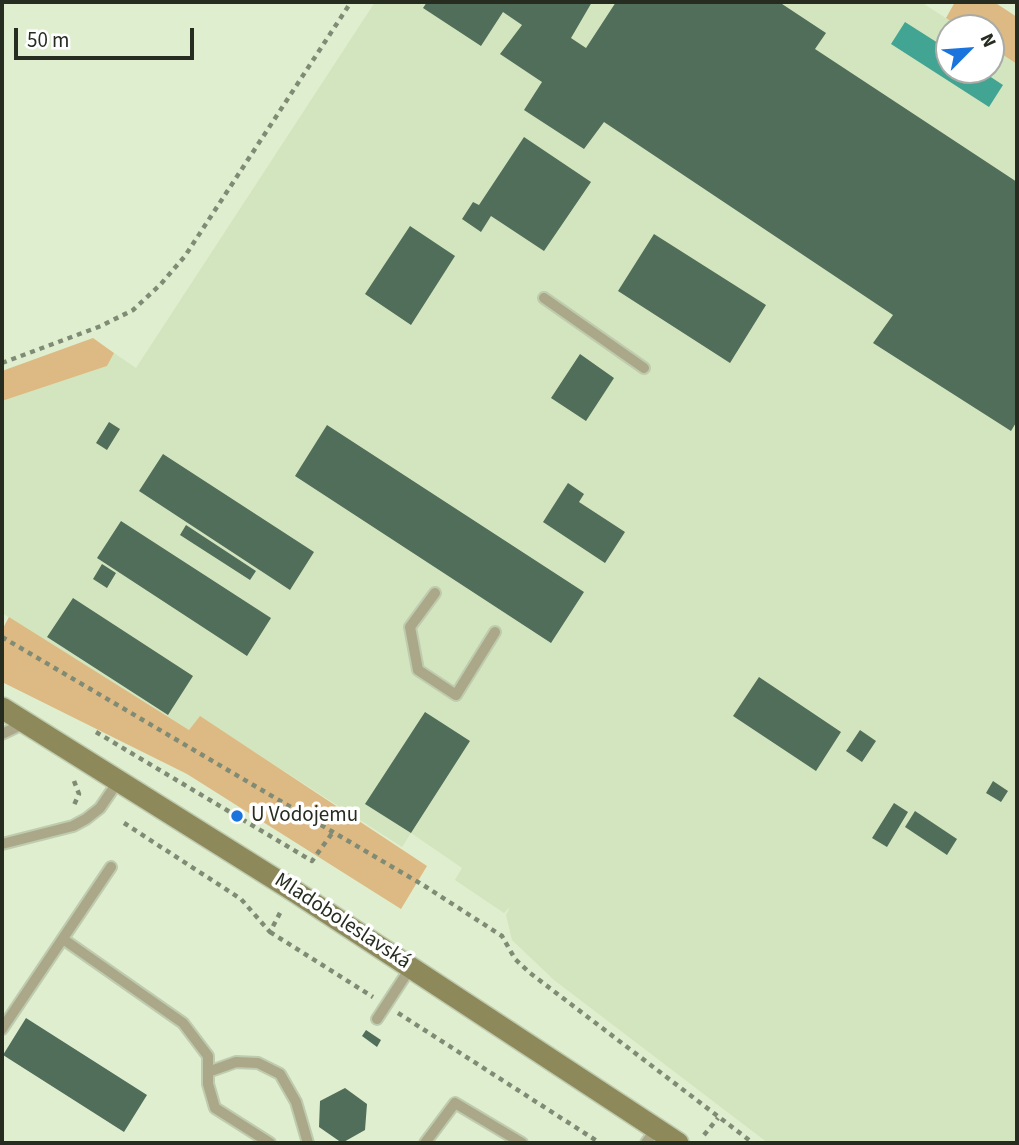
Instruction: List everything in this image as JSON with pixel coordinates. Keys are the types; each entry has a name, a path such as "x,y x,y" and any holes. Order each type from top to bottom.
{"main road":[{"name":"Mladoboleslavská","path":"2,708 411,967 651,1136 678,1143"}],"lane":[{"path":"544,298 644,368"},
{"path":"435,593 410,627 418,670 456,695 495,632"},
{"path":"2,734 25,723"},
{"path":"2,844 72,826 86,819 100,808 119,780"},
{"path":"2,1029 111,867"},
{"path":"63,939 183,1023 208,1056 208,1084 215,1108 270,1143"},
{"path":"377,1019 411,967"},
{"path":"208,1072 236,1062 258,1063 280,1074 296,1102 308,1143"},
{"path":"425,1143 456,1103 522,1143"}],"path":[{"path":"2,363 101,327 133,310 160,285 185,256 351,2"},
{"path":"2,637 423,885 502,936 515,959 530,973 753,1143"},
{"path":"96,732 312,861 333,832"},
{"path":"65,811 73,807 79,794 74,781 68,775"},
{"path":"124,823 241,898 270,932 600,1143"},
{"path":"270,932 281,911"},
{"path":"704,1135 718,1118"}],"shaded area":[{"path":"375,2 921,2 939,14 935,14 935,84 1005,84 1005,56 1017,64 1017,1143 768,1143 554,980 512,940 506,915 510,907 504,913 455,880 462,868 452,861 411,833 402,847 200,717 189,730 2,613 2,401 107,366 114,353 136,368"},
{"path":"955,2 994,2 1017,17 1017,64 1005,56 1005,14 948,14"},
{"path":"93,338 114,353 107,366 2,401 2,371"},
{"path":"9,617 189,730 200,716 427,866 401,909 187,774 2,682 2,630"}],"water":[{"path":"905,22 935,41 935,72 891,44"},
{"path":"953,84 1001,84 989,107"}],"building":[{"path":"427,2 592,2 571,38 586,48 616,2 779,2 826,33 815,49 1017,182 1017,421 1011,431 873,343 893,315 604,122 584,149 524,110 542,82 500,54 522,25 503,12 481,46 423,8"},
{"path":"524,137 591,182 544,251 491,216 481,232 462,219 473,202 479,205"},
{"path":"410,226 455,256 411,325 365,294"},
{"path":"654,234 766,305 730,363 618,291"},
{"path":"580,354 614,378 586,421 551,398"},
{"path":"109,422 120,429 107,450 96,443"},
{"path":"327,425 584,592 551,643 295,476"},
{"path":"163,454 314,552 290,590 139,491"},
{"path":"568,483 584,494 579,502 625,532 605,563 543,522"},
{"path":"121,521 271,618 247,656 97,558"},
{"path":"186,525 256,571 250,580 180,535"},
{"path":"102,564 116,573 107,588 93,579"},
{"path":"73,598 193,676 168,715 47,637"},
{"path":"759,677 841,732 816,771 733,716"},
{"path":"425,712 470,741 411,833 365,804"},
{"path":"860,730 876,741 862,762 846,751"},
{"path":"993,781 1008,791 1001,802 986,793"},
{"path":"894,803 908,812 887,847 872,838"},
{"path":"915,811 957,839 947,855 905,827"},
{"path":"26,1018 147,1095 124,1132 3,1055"},
{"path":"366,1030 381,1040 377,1047 362,1036"},
{"path":"345,1088 367,1104 365,1130 342,1143 319,1127 320,1101"}],"place":[{"name":"U Vodojemu","path":"237,816"}]}
